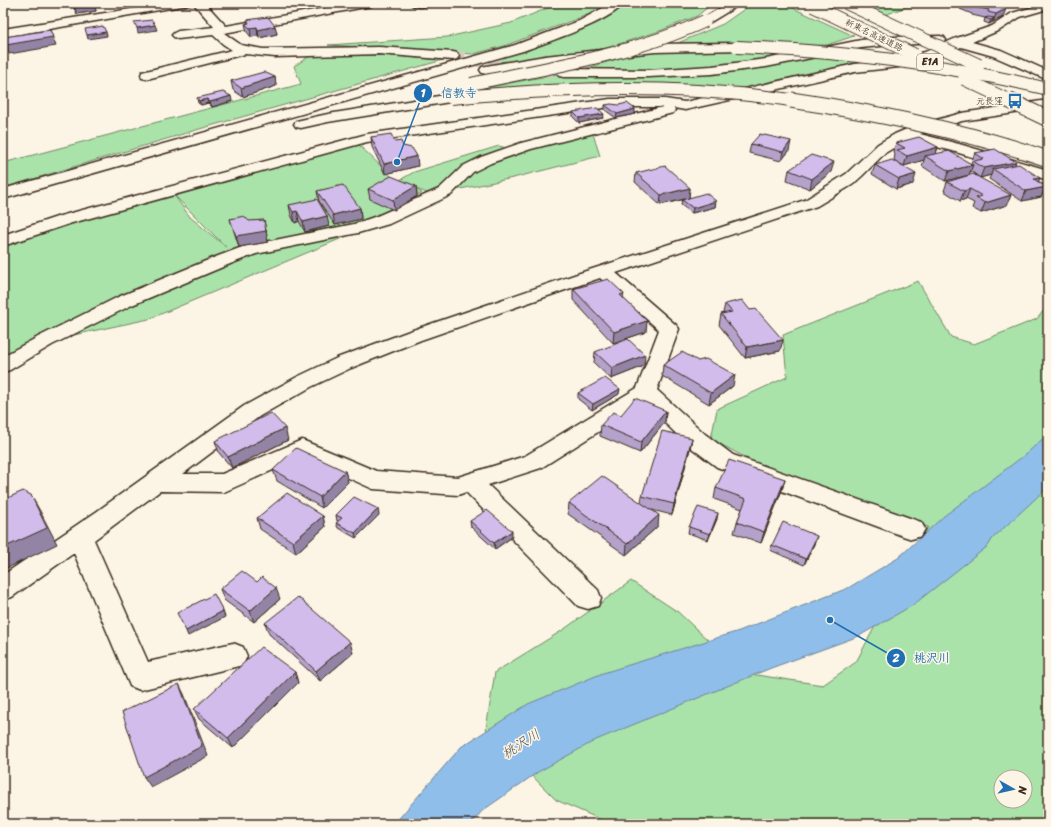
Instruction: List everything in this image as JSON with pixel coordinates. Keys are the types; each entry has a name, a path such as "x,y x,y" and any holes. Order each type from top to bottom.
{"main road":[{"path":"3,33 190,3"},
{"path":"199,3 224,30"},
{"path":"371,3 216,31 232,46 246,50 278,52 356,50 407,51 453,56"},
{"path":"415,3 425,3"},
{"path":"3,194 519,48 561,33 590,20 619,3"},
{"path":"3,206 197,150 328,118 448,94 615,52 681,32 705,22 737,3"},
{"name":"新東名高速道路","path":"846,3 1048,97"},
{"name":"新東名高速道路","path":"810,4 1048,119"},
{"path":"3,365 125,301 219,262 251,250 358,228 383,220 445,192 468,169 486,160 540,142 685,106 855,68 899,63 929,55 996,28 1016,15 1048,6"},
{"path":"178,35 224,30"},
{"path":"564,73 628,74 733,68 767,63 863,44 901,40 961,41 996,53 1048,76"},
{"path":"309,108 431,80 546,60 655,48 737,47 845,53 929,64 1048,89"},
{"path":"147,75 246,50"},
{"path":"356,50 371,62"},
{"path":"448,94 596,89 667,89 756,96 838,107 940,128 1028,152 1048,159"},
{"path":"3,241 55,222 178,190 331,146 367,138 610,103 665,103 685,106"},
{"path":"3,588 80,536 252,411 304,382 344,363 414,336 811,203 856,173 882,148 905,135 946,121 1048,104"},
{"path":"905,135 961,149 1048,175"},
{"path":"155,482 224,484 302,448 373,480 458,486 533,462 646,392 669,329 604,272"},
{"path":"646,392 697,440 725,460 912,529"},
{"path":"470,482 588,598"},
{"path":"80,536 140,677 233,656"}],"green space":[{"path":"560,3 610,3 598,11 504,46 473,54 328,45 447,37 511,23"},
{"path":"623,3 713,3 697,16 657,32 606,48 568,55 497,62 492,59"},
{"path":"753,3 782,3 854,36 827,45 766,46 703,43 673,45 723,24"},
{"path":"863,3 995,3 988,5 906,7 885,15"},
{"path":"758,50 896,62 748,90 463,92 584,69 640,52"},
{"path":"383,55 443,60 203,128 3,188 3,163 301,84 294,66 310,56"},
{"path":"593,134 600,156 513,178 432,195 414,188 422,193 366,225 241,250 347,236 149,319 69,336 3,368 3,247 16,241 171,192 358,144 398,181 414,172 499,146 514,150","holes":["174,195 226,247 190,217"]},
{"path":"918,281 951,337 974,344 1037,319 1048,305 1048,824 611,824 556,800 486,729 495,672 563,630 631,581 678,612 743,673 823,685 856,662 928,527 785,479 711,439 717,409 787,377 783,335"}],"water":[{"path":"1048,434 1048,487 993,538 988,546 913,605 859,636 771,668 596,740 538,772 482,811 471,824 394,824 461,747 528,704 603,673 739,631 848,588 898,558 944,516 1026,454"}],"building":[{"path":"73,3 92,3 74,6"},
{"path":"967,3 989,3 1006,9 996,14 988,12 989,10 974,7 976,6"},
{"path":"268,17 275,26 258,30 257,27 250,28 245,24 249,23 247,20"},
{"path":"985,18 994,18 991,20"},
{"path":"152,20 155,25 137,28 134,22"},
{"path":"103,26 106,32 87,35 85,29"},
{"path":"50,30 53,37 6,45 4,37"},
{"path":"264,72 275,77 241,88 231,81"},
{"path":"223,92 231,96 210,102 207,99 199,101 197,98"},
{"path":"627,103 635,109 617,114 605,105 619,105"},
{"path":"597,108 604,114 579,118 573,112"},
{"path":"391,134 395,142 401,141 403,146 412,148 417,156 384,164 371,137"},
{"path":"760,134 791,141 783,152 751,144"},
{"path":"919,137 938,147 907,156 897,150 905,148 896,143"},
{"path":"995,149 1016,162 984,168 973,161 984,159 975,153"},
{"path":"949,151 973,165 949,171 925,156"},
{"path":"811,155 834,162 812,179 789,170"},
{"path":"892,160 916,174 899,179 875,165"},
{"path":"1019,164 1040,178 1034,179 1046,187 1026,191 993,169"},
{"path":"665,166 690,188 661,195 636,173"},
{"path":"973,174 1011,195 985,203 976,198 982,196 970,189 964,191 947,182"},
{"path":"391,176 416,186 393,200 368,189"},
{"path":"343,185 360,208 333,215 317,191"},
{"path":"706,193 716,201 693,208 682,200"},
{"path":"317,199 327,216 303,222 297,211 293,212 289,205"},
{"path":"244,216 249,221 264,220 266,231 236,236 230,219"},
{"path":"608,279 624,294 620,295 647,321 614,332 573,289"},
{"path":"742,300 750,310 756,309 783,340 747,347 721,314 732,312 725,304"},
{"path":"628,339 645,355 612,368 595,352"},
{"path":"682,352 698,361 706,359 735,375 711,393 663,365"},
{"path":"605,378 620,389 593,404 578,393"},
{"path":"635,398 666,411 641,442 601,425 613,412 621,415"},
{"path":"271,413 285,428 228,457 215,441"},
{"path":"662,431 692,438 674,504 642,496"},
{"path":"296,448 345,471 320,497 273,470"},
{"path":"729,460 785,479 764,532 737,522 746,499 716,488"},
{"path":"602,476 659,515 627,544 569,503"},
{"path":"23,491 31,495 47,528 3,548 3,500"},
{"path":"287,493 323,516 293,542 257,518"},
{"path":"354,497 378,509 355,533 336,523 342,518 336,515"},
{"path":"698,507 718,513 710,534 689,527"},
{"path":"487,510 512,531 494,543 470,521"},
{"path":"783,522 817,536 806,559 772,545"},
{"path":"242,571 257,582 262,577 276,588 250,611 220,589"},
{"path":"214,594 223,611 186,631 177,613"},
{"path":"298,597 350,642 316,671 265,623"},
{"path":"261,647 295,672 228,738 194,709"},
{"path":"179,684 202,746 144,777 122,712"}],"tunnel":[{"path":"453,56 494,64 564,73"}],"place":[{"name":"元長窪","path":"1015,101"},
{"name":"信教寺","path":"397,162"},
{"name":"桃沢川","path":"830,620"}]}
